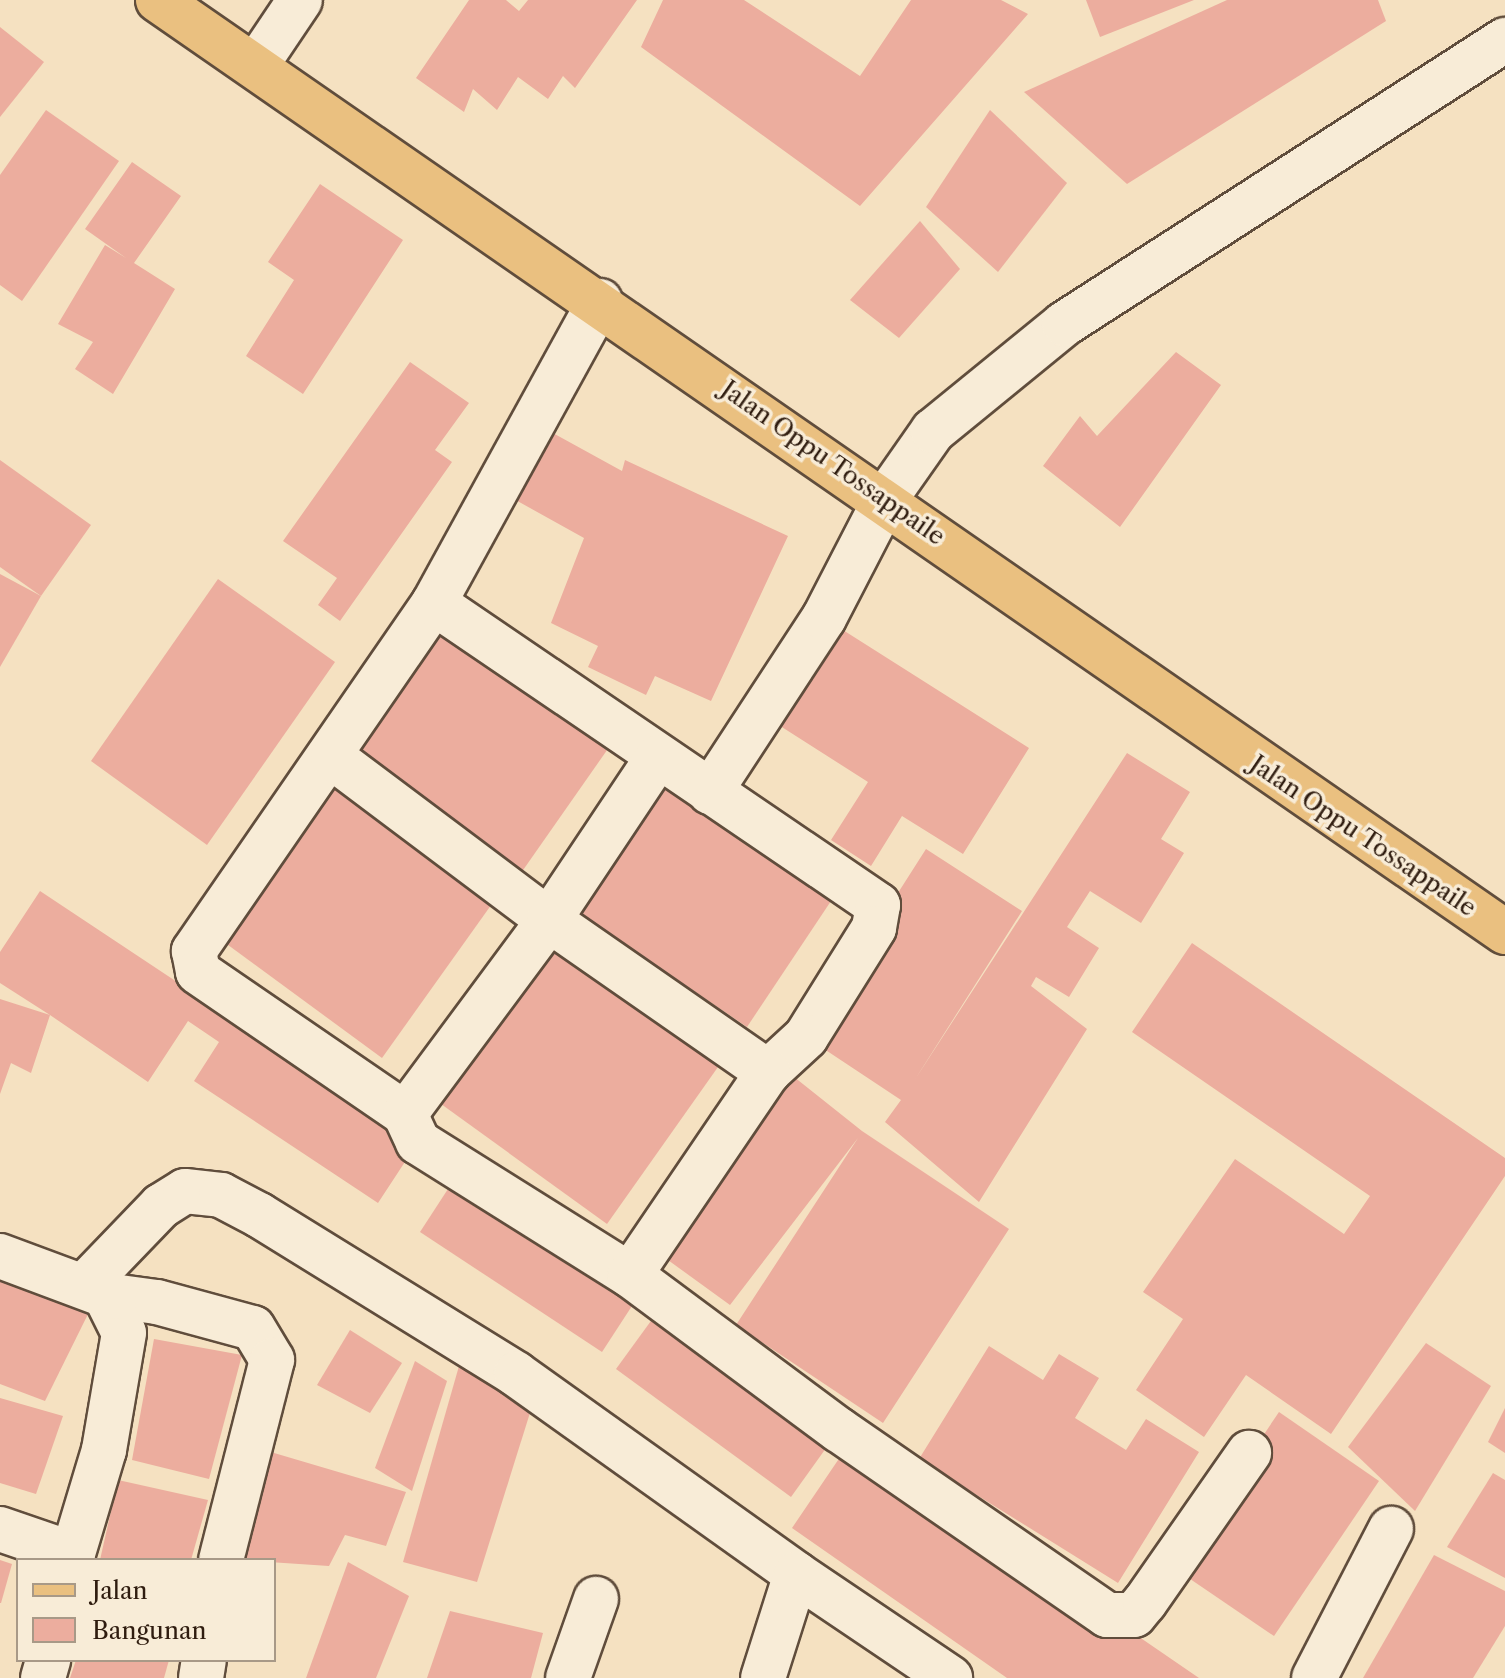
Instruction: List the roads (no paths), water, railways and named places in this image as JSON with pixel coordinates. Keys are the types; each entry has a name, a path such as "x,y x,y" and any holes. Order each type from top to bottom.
{"main road":[{"name":"Jalan Oppu Tossappaile","path":"158,0 257,64 886,498 1275,777 1505,932"}],"street":[{"path":"257,64 300,0"},
{"path":"710,792 824,618 886,498 933,431 1064,324 1505,40"},
{"path":"333,758 336,743 434,603 600,301"},
{"path":"434,603 500,642 657,758 878,905 874,928 806,1037 768,1072 630,1275"},
{"path":"768,1072 549,920 333,758 323,759 194,951 198,972 405,1114 418,1142 630,1275 839,1430 1116,1618 1134,1615 1174,1568 1249,1453"},
{"path":"405,1114 549,920 657,758"},
{"path":"95,1290 161,1206 185,1191 221,1195 516,1374 796,1574 950,1678"},
{"path":"0,1256 95,1290 157,1302 253,1328 272,1360 222,1558"},
{"path":"0,1529 72,1557 120,1375 124,1333 95,1290"},
{"path":"1314,1678 1391,1529"},
{"path":"763,1678 796,1574"},
{"path":"568,1678 596,1599"}]}
